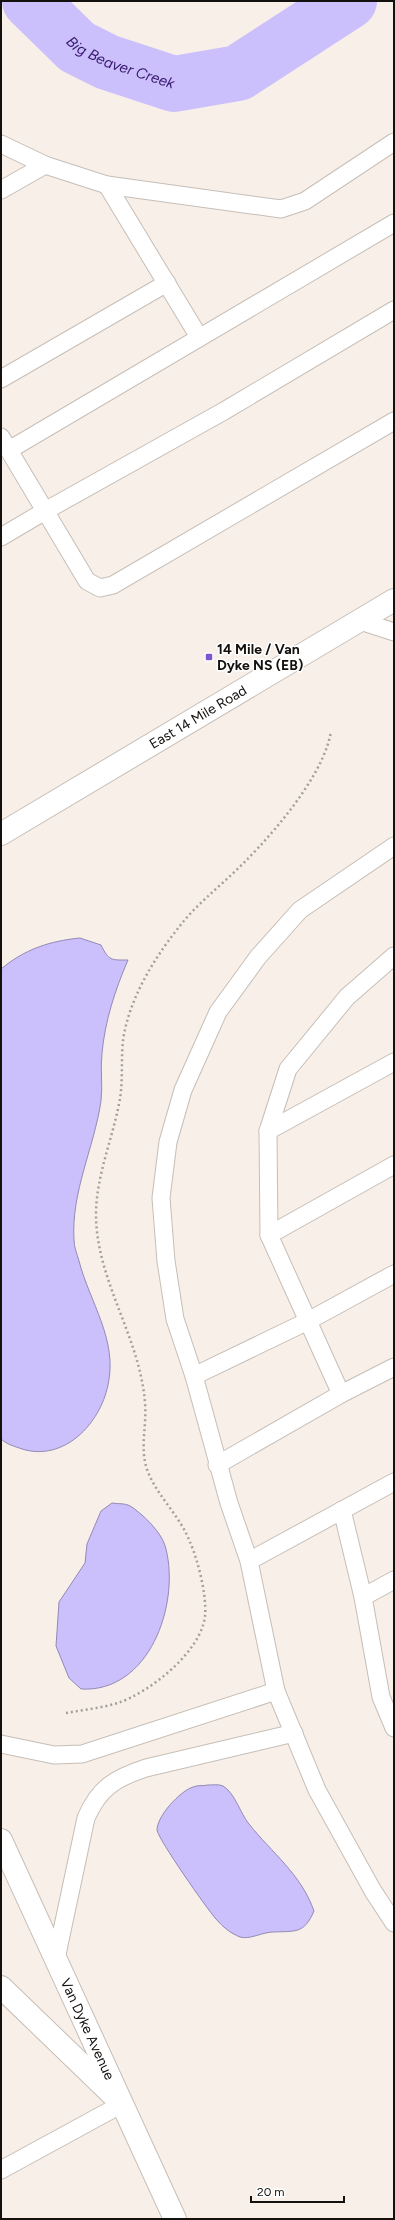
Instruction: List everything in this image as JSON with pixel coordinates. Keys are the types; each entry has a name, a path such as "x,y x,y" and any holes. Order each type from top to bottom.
{"main road":[{"name":"East 14 Mile Road","path":"1,834 394,600"},
{"name":"Van Dyke Avenue","path":"1,1840 175,2219"},
{"path":"1,1875 32,1907"},
{"path":"1,1987 122,2104"}],"lane":[{"path":"1,144 45,165 107,185 281,209 305,202 394,142"},
{"path":"1,190 45,165"},
{"path":"107,185 199,336"},
{"path":"394,223 199,336 5,443 87,581 100,588 113,585 394,421"},
{"path":"1,379 167,283"},
{"path":"1,537 224,411 394,310"},
{"path":"360,621 394,632"},
{"path":"394,846 300,910 258,957 218,1012 183,1090 168,1142 161,1198 166,1261 175,1319 194,1376 218,1465 249,1561 276,1691 317,1790 389,1904 394,1923"},
{"path":"341,1394 268,1235 268,1131 288,1069 347,997 394,956"},
{"path":"268,1131 394,1062"},
{"path":"268,1235 394,1165"},
{"path":"194,1376 308,1322 394,1274"},
{"path":"218,1465 341,1394 394,1367"},
{"path":"249,1561 394,1482"},
{"path":"342,1510 388,1694 394,1728"},
{"path":"363,1597 394,1580"},
{"path":"1,1744 54,1755 82,1754 276,1691"},
{"path":"56,1959 86,1818 93,1803 101,1792 127,1774 146,1768 294,1733"},
{"path":"1,2170 122,2104"}],"shaded area":[{"path":"80,938 101,945 106,954 111,958 128,960 115,994 103,1041 101,1059 101,1101 98,1118 79,1187 74,1222 75,1248 106,1337 110,1368 108,1385 104,1399 88,1426 66,1445 52,1450 37,1452 22,1449 1,1439 1,969 19,956 38,947 58,941"},
{"path":"112,1503 126,1504 130,1506 150,1522 157,1530 165,1544 166,1549 169,1571 168,1595 163,1619 154,1642 141,1661 125,1677 105,1686 81,1689 69,1678 56,1646 59,1602 85,1563 87,1544 101,1511"},
{"path":"221,1785 231,1793 249,1824 285,1864 302,1886 314,1911 307,1924 303,1927 293,1931 269,1932 244,1938 240,1937 221,1925 194,1889 159,1836 157,1830 158,1824 165,1811 182,1793 195,1786"}],"waterway":[{"name":"Big Beaver Creek","path":"30,1 77,47 107,62 174,84 238,73 349,1"}],"place":[{"name":"14 Mile / Van Dyke NS (EB)","path":"209,657"}]}
